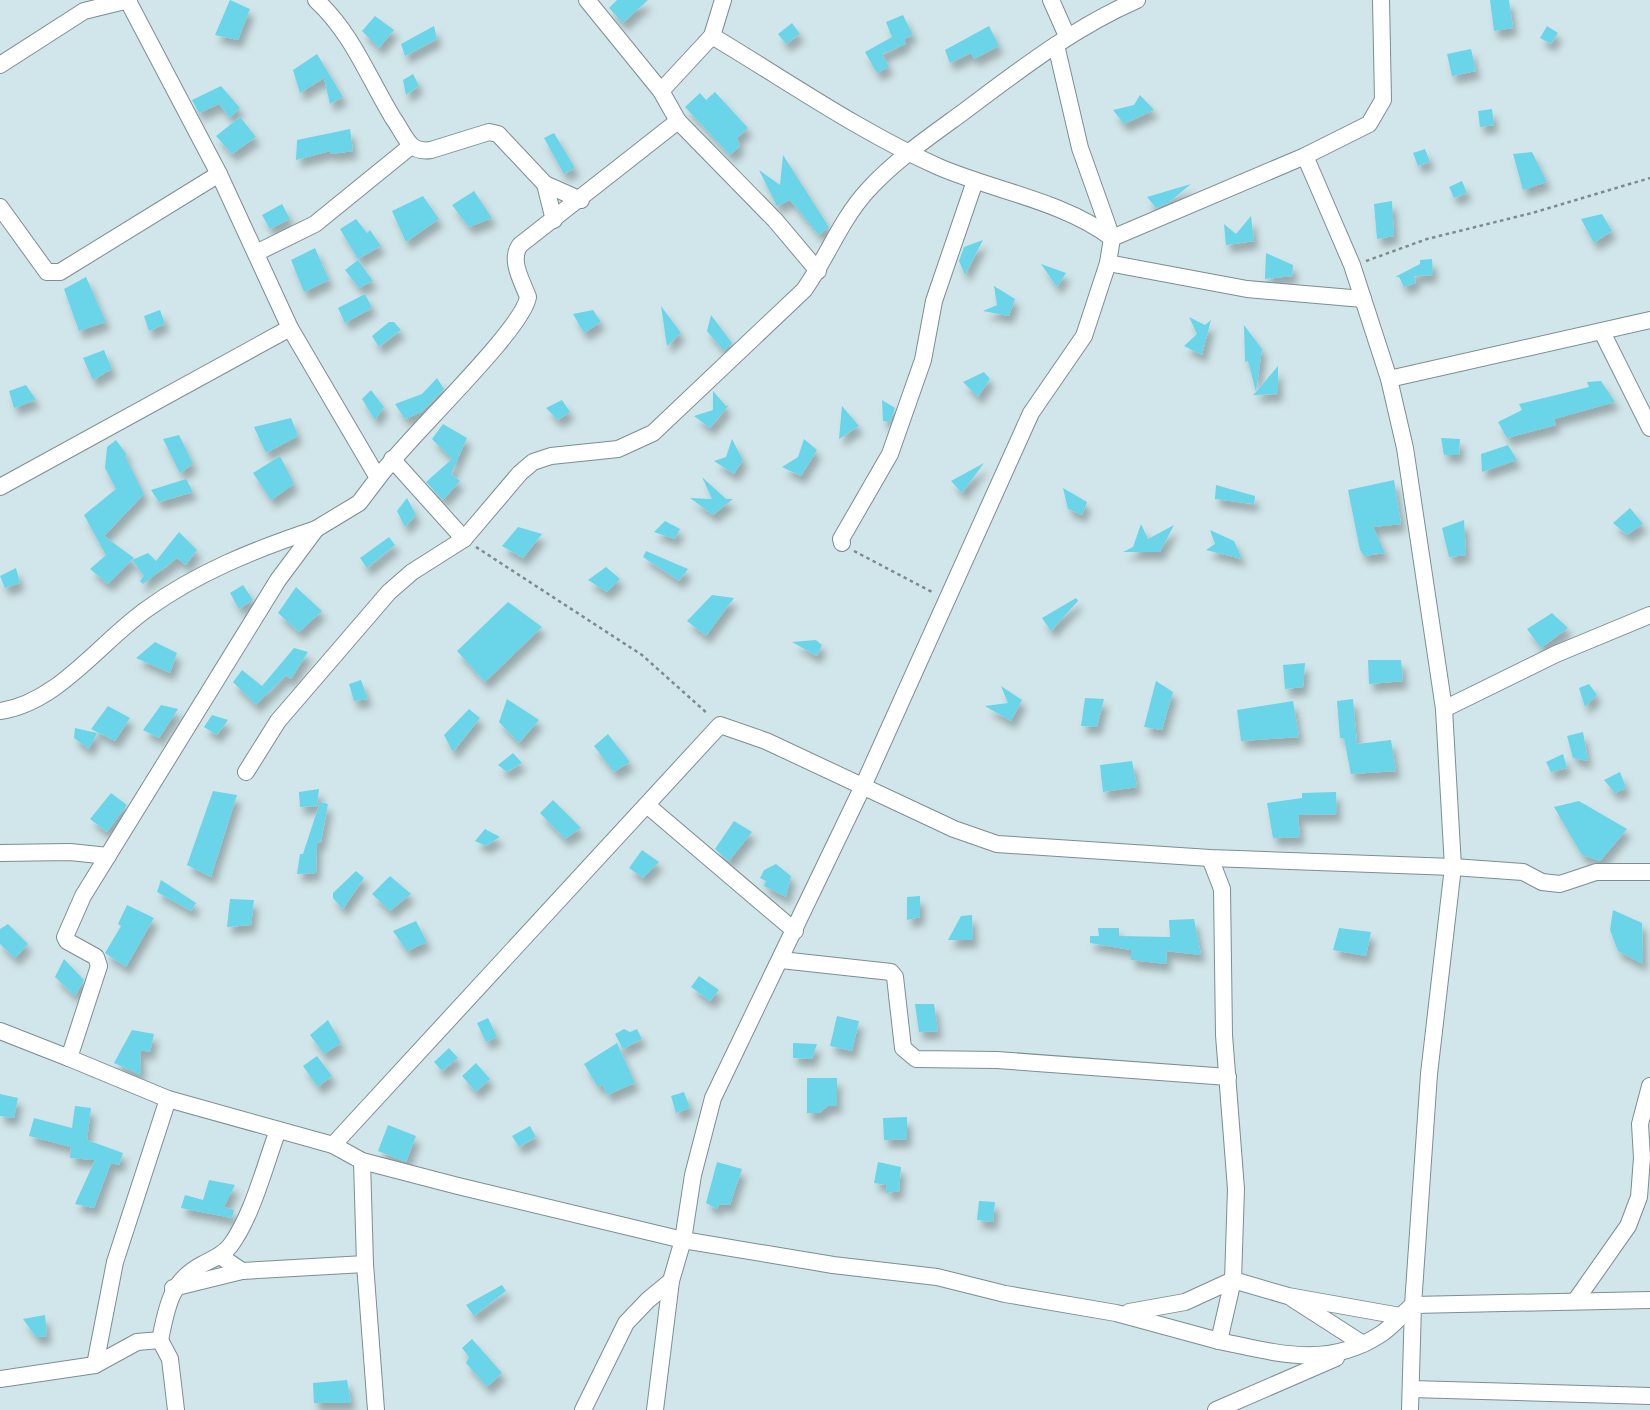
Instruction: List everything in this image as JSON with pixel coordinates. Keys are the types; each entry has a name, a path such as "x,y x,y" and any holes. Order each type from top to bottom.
{"street":[{"path":"0,65 84,11 129,0 219,174 290,328 378,478"},
{"path":"316,0 350,38 379,95 411,146 422,151 431,150 489,132 498,134 545,184 581,201"},
{"path":"587,0 661,91 678,121 767,211 818,271"},
{"path":"661,91 712,36 723,0"},
{"path":"655,1410 671,1282 683,1240 693,1175 713,1098 864,784 1031,413 1059,367 1084,336 1108,263 1112,238 1080,148 1051,0"},
{"path":"246,772 278,721 389,592 412,572 464,539 533,462 551,456 618,449 653,433 804,290 818,271 846,219 868,190 909,152 1061,41 1137,0"},
{"path":"1112,238 1305,156 1369,124 1382,100 1381,0"},
{"path":"712,36 909,152 975,181 1093,223 1112,238"},
{"path":"0,710 18,708 40,699 148,608 209,570 316,529 359,503 392,459 518,321 528,297 515,261 515,252 678,121"},
{"path":"256,253 315,224 411,146"},
{"path":"1305,156 1352,265 1389,379 1405,448 1444,709 1453,867 1429,1074 1413,1305 1410,1410"},
{"path":"0,207 38,263 47,272 60,272 219,174"},
{"path":"842,543 841,539 890,454 923,360 934,301 975,181"},
{"path":"545,184 554,220"},
{"path":"1108,263 1247,289 1363,299"},
{"path":"1389,379 1650,320"},
{"path":"0,487 290,328"},
{"path":"1602,331 1650,428"},
{"path":"392,459 464,539"},
{"path":"69,1058 99,963 94,956 67,941 66,934 108,856 278,580 316,529"},
{"path":"1444,709 1556,654 1650,615"},
{"path":"333,1145 720,725 766,741 864,784 954,829 997,844 1210,858 1524,872 1542,881 1560,884 1596,872 1650,872"},
{"path":"648,806 795,931"},
{"path":"0,853 70,852 108,856"},
{"path":"1210,858 1222,889 1228,1077 1236,1189 1233,1280 1219,1341"},
{"path":"1222,889 1236,858"},
{"path":"781,960 891,972 895,977 903,1048 916,1059 997,1060 1228,1077"},
{"path":"0,1031 168,1098 333,1145 362,1161 683,1240 833,1265 937,1277 1005,1294 1116,1313 1219,1341 1302,1356 1344,1353"},
{"path":"1576,1300 1628,1226 1639,1198 1642,1158 1640,1124 1650,1086"},
{"path":"95,1365 115,1262 168,1098"},
{"path":"176,1410 170,1359 160,1340 173,1289 186,1274 220,1256 230,1247 242,1224 278,1130"},
{"path":"362,1161 365,1264 376,1410"},
{"path":"220,1256 242,1271"},
{"path":"173,1289 242,1271 365,1264"},
{"path":"1116,1313 1185,1302 1233,1280 1288,1296 1400,1316"},
{"path":"583,1410 626,1323 648,1300 671,1282"},
{"path":"1288,1296 1363,1344"},
{"path":"1216,1410 1363,1344 1383,1333 1413,1305 1650,1300"},
{"path":"0,1379 95,1365 137,1342 160,1340"},
{"path":"1410,1389 1650,1396"}],"path":[{"path":"1352,265 1427,239 1532,213 1650,178"},
{"path":"464,539 642,654 720,725"},
{"path":"842,543 947,600"}],"building":[{"path":"230,0 250,9 238,40 215,35"},
{"path":"617,0 648,0 623,23 609,8"},
{"path":"1490,0 1509,0 1513,28 1494,31"},
{"path":"903,15 913,35 904,39 906,44 882,54 889,67 877,73 865,52 892,37 886,22"},
{"path":"375,16 394,30 379,48 362,31"},
{"path":"792,23 800,34 786,44 778,34"},
{"path":"434,26 437,39 405,56 401,44"},
{"path":"989,26 999,46 974,59 971,53 950,63 945,50"},
{"path":"1547,26 1558,33 1551,44 1540,38"},
{"path":"1471,49 1476,71 1452,76 1447,54"},
{"path":"317,54 343,97 330,104 324,78 300,93 293,70"},
{"path":"413,74 419,86 406,95 403,80"},
{"path":"221,86 240,108 230,118 219,104 199,113 192,100"},
{"path":"715,92 748,128 737,138 740,146 730,155 685,107 700,93 706,100"},
{"path":"1140,95 1154,110 1124,124 1113,110 1134,105"},
{"path":"1492,109 1494,125 1480,127 1478,111"},
{"path":"240,117 256,137 232,154 216,136"},
{"path":"350,129 353,151 331,154 330,151 296,160 297,140"},
{"path":"554,133 575,168 564,174 544,138"},
{"path":"1425,149 1430,162 1418,166 1413,153"},
{"path":"1532,152 1547,182 1523,190 1513,154"},
{"path":"783,155 829,227 819,235 790,200 777,206 759,170 780,185"},
{"path":"1462,181 1467,193 1454,198 1449,187"},
{"path":"1191,184 1168,203 1156,208 1147,197"},
{"path":"474,191 492,218 469,227 452,205"},
{"path":"423,196 439,219 406,242 392,211"},
{"path":"1392,201 1394,236 1377,239 1374,204"},
{"path":"282,204 290,219 270,229 262,215"},
{"path":"1602,214 1612,231 1594,243 1581,219"},
{"path":"1251,216 1254,241 1226,245 1224,224 1236,234"},
{"path":"356,219 367,233 370,230 381,246 358,259 340,229"},
{"path":"983,240 965,275 959,261 964,247"},
{"path":"315,248 329,280 304,292 291,260"},
{"path":"1266,253 1293,265 1292,276 1265,279"},
{"path":"1432,259 1433,275 1414,276 1416,283 1404,287 1399,277 1395,277 1420,264 1420,260"},
{"path":"358,260 373,281 359,288 345,270"},
{"path":"1041,264 1066,273 1057,287"},
{"path":"86,277 106,322 79,331 64,289"},
{"path":"994,286 1015,299 1009,316 983,311 997,305"},
{"path":"365,294 372,308 345,323 338,308"},
{"path":"661,306 681,333 667,346"},
{"path":"160,310 165,324 149,331 144,316"},
{"path":"593,310 601,322 584,333 573,314"},
{"path":"711,315 732,343 724,351 707,331"},
{"path":"1189,317 1205,325 1211,320 1202,355 1184,346 1197,334"},
{"path":"389,322 394,322 401,330 379,347 372,336"},
{"path":"1244,325 1262,349 1256,392 1248,361 1245,362"},
{"path":"104,350 112,369 93,380 83,358"},
{"path":"1278,366 1278,394 1253,395"},
{"path":"984,372 990,379 978,397 963,382"},
{"path":"437,378 444,389 422,412 405,419 395,404 422,394"},
{"path":"1601,381 1615,402 1554,419 1556,425 1507,438 1498,422 1522,410 1519,404 1589,387 1587,382"},
{"path":"26,385 36,400 14,408 9,391"},
{"path":"371,390 384,407 375,420 362,399"},
{"path":"713,391 726,406 729,405 710,428 694,416 713,410"},
{"path":"562,400 570,412 558,420 546,408"},
{"path":"882,400 895,408 890,422 883,421"},
{"path":"842,406 859,426 839,439"},
{"path":"291,418 298,436 266,453 254,427"},
{"path":"443,424 467,438 451,474 460,481 443,500 426,482 452,459 432,439"},
{"path":"179,435 193,464 180,473 163,439"},
{"path":"1441,438 1460,439 1459,455 1444,455"},
{"path":"732,439 743,460 734,474 714,461 726,457"},
{"path":"804,439 817,450 801,476 782,467 798,457"},
{"path":"116,440 127,455 125,456 144,494 104,536 134,558 108,584 90,569 106,555 84,515 116,489 105,468 107,447"},
{"path":"1508,445 1517,460 1482,472 1481,454"},
{"path":"280,456 294,484 271,500 253,473"},
{"path":"984,463 962,493 951,481"},
{"path":"702,477 726,499 733,499 713,515 690,498 712,499"},
{"path":"186,479 193,492 159,502 151,490"},
{"path":"1394,480 1401,524 1373,527 1385,553 1364,556 1360,550 1348,490"},
{"path":"1216,485 1255,496 1254,504 1215,499"},
{"path":"1063,488 1087,502 1082,515 1068,509"},
{"path":"407,498 416,515 405,527 397,511"},
{"path":"1630,508 1643,524 1627,535 1613,523"},
{"path":"1464,520 1466,555 1449,557 1442,528"},
{"path":"665,521 680,529 675,539 654,532"},
{"path":"1141,524 1148,539 1174,525 1160,552 1123,552 1133,547"},
{"path":"518,527 542,534 523,558 502,546"},
{"path":"1210,530 1234,541 1242,559 1206,550 1215,544"},
{"path":"179,532 197,550 186,565 177,558 143,584 140,581 144,576 132,560 148,553 156,561"},
{"path":"389,537 395,545 367,568 360,558"},
{"path":"646,551 688,569 679,581 643,557"},
{"path":"606,567 620,579 607,592 588,580"},
{"path":"16,568 20,583 5,588 0,576"},
{"path":"243,585 253,600 239,609 230,593"},
{"path":"296,587 322,611 299,632 278,613"},
{"path":"712,595 734,598 706,636 687,621"},
{"path":"1076,598 1078,601 1051,631 1042,618"},
{"path":"508,602 542,627 485,682 457,651"},
{"path":"1552,613 1568,628 1541,648 1527,629"},
{"path":"816,640 822,645 817,656 792,642"},
{"path":"155,642 177,653 170,673 136,658"},
{"path":"294,648 308,652 291,679 286,675 256,705 233,682 242,670 262,686"},
{"path":"1368,660 1401,660 1403,681 1369,684"},
{"path":"1305,663 1303,687 1285,689 1283,665"},
{"path":"361,680 368,699 354,701 349,684"},
{"path":"1156,681 1173,692 1162,730 1144,727"},
{"path":"1589,684 1597,695 1585,707 1579,688"},
{"path":"1001,686 1022,700 1011,721 985,706 1008,703"},
{"path":"1085,698 1104,699 1097,727 1081,726"},
{"path":"507,699 539,720 519,743 499,722"},
{"path":"1353,699 1357,744 1391,740 1396,771 1351,774 1344,738 1340,738 1337,701"},
{"path":"1293,701 1299,737 1241,741 1237,710"},
{"path":"161,705 178,709 159,738 143,730"},
{"path":"108,706 130,718 115,741 91,729"},
{"path":"469,709 480,718 453,752 444,735"},
{"path":"212,715 228,720 217,735 204,727"},
{"path":"75,728 97,733 89,749 74,738"},
{"path":"1583,732 1588,761 1573,758 1567,736"},
{"path":"608,734 630,762 614,772 594,746"},
{"path":"513,753 522,763 507,772 498,765"},
{"path":"1563,754 1567,768 1551,772 1546,762"},
{"path":"1132,761 1137,787 1103,792 1100,765"},
{"path":"1620,772 1626,788 1615,793 1604,780"},
{"path":"319,789 317,806 300,807 299,792"},
{"path":"213,791 237,795 211,877 187,865"},
{"path":"1336,792 1337,814 1298,815 1300,837 1273,838 1267,803 1302,798 1302,793"},
{"path":"111,793 127,805 107,832 90,819"},
{"path":"553,800 581,828 565,839 540,813"},
{"path":"1579,801 1627,829 1600,861 1582,855 1554,807"},
{"path":"320,802 328,804 321,842 317,843 316,873 297,874 300,854 303,854"},
{"path":"734,821 752,832 729,861 715,849"},
{"path":"485,829 500,837 486,846 475,841"},
{"path":"642,850 659,862 643,878 629,868"},
{"path":"776,864 791,876 786,897 764,886 766,881 760,878 764,870"},
{"path":"356,871 364,878 343,909 333,898 333,893"},
{"path":"390,876 411,894 390,911 372,894"},
{"path":"161,880 196,903 191,911 157,892"},
{"path":"920,896 920,917 907,920 907,897"},
{"path":"230,899 254,900 251,925 227,927"},
{"path":"127,905 154,918 126,967 105,953 121,926 118,924"},
{"path":"1613,910 1642,923 1643,964 1618,951 1610,930"},
{"path":"972,915 973,940 948,940 961,916"},
{"path":"1194,919 1201,955 1166,951 1167,964 1131,960 1131,950 1090,943 1090,936 1099,936 1098,928 1119,928 1119,936 1170,937 1169,920"},
{"path":"416,921 427,942 407,951 393,931"},
{"path":"8,924 28,944 15,958 0,944 0,929"},
{"path":"1339,928 1371,932 1366,956 1333,950"},
{"path":"64,959 84,980 75,996 55,977"},
{"path":"699,976 719,990 710,1001 691,987"},
{"path":"915,1004 934,1004 938,1031 919,1032"},
{"path":"837,1016 859,1021 852,1051 830,1046"},
{"path":"488,1018 497,1037 486,1042 477,1023"},
{"path":"328,1020 341,1043 324,1054 310,1035"},
{"path":"624,1029 630,1032 637,1029 642,1039 623,1049 615,1034"},
{"path":"132,1030 154,1034 150,1052 140,1050 141,1075 114,1063"},
{"path":"617,1043 635,1083 607,1095 603,1085 598,1087 584,1064"},
{"path":"793,1043 817,1044 812,1059 793,1058"},
{"path":"449,1048 458,1058 442,1071 434,1062"},
{"path":"317,1056 332,1076 318,1087 303,1066"},
{"path":"476,1063 490,1079 476,1092 462,1076"},
{"path":"807,1078 837,1078 837,1106 828,1106 819,1113 807,1113"},
{"path":"684,1092 690,1108 676,1113 671,1096"},
{"path":"0,1094 18,1098 14,1118 0,1116"},
{"path":"75,1106 91,1108 87,1140 123,1153 119,1165 111,1163 94,1208 75,1204 95,1160 70,1158 71,1147 29,1136 34,1118 72,1128"},
{"path":"907,1117 907,1139 884,1140 883,1118"},
{"path":"388,1125 416,1136 406,1162 378,1151"},
{"path":"530,1126 536,1137 519,1147 512,1136"},
{"path":"717,1162 742,1169 730,1205 719,1204 717,1209 706,1203"},
{"path":"878,1162 901,1167 899,1191 886,1193 887,1185 874,1183"},
{"path":"209,1180 235,1185 224,1207 234,1210 232,1218 181,1208 185,1195 203,1200"},
{"path":"979,1201 995,1202 993,1222 977,1220"},
{"path":"502,1285 506,1291 474,1316 466,1305"},
{"path":"45,1315 47,1336 36,1337 23,1319"},
{"path":"472,1339 502,1373 487,1387 466,1363 469,1357 462,1348"},
{"path":"347,1380 351,1403 314,1403 313,1383"}]}
